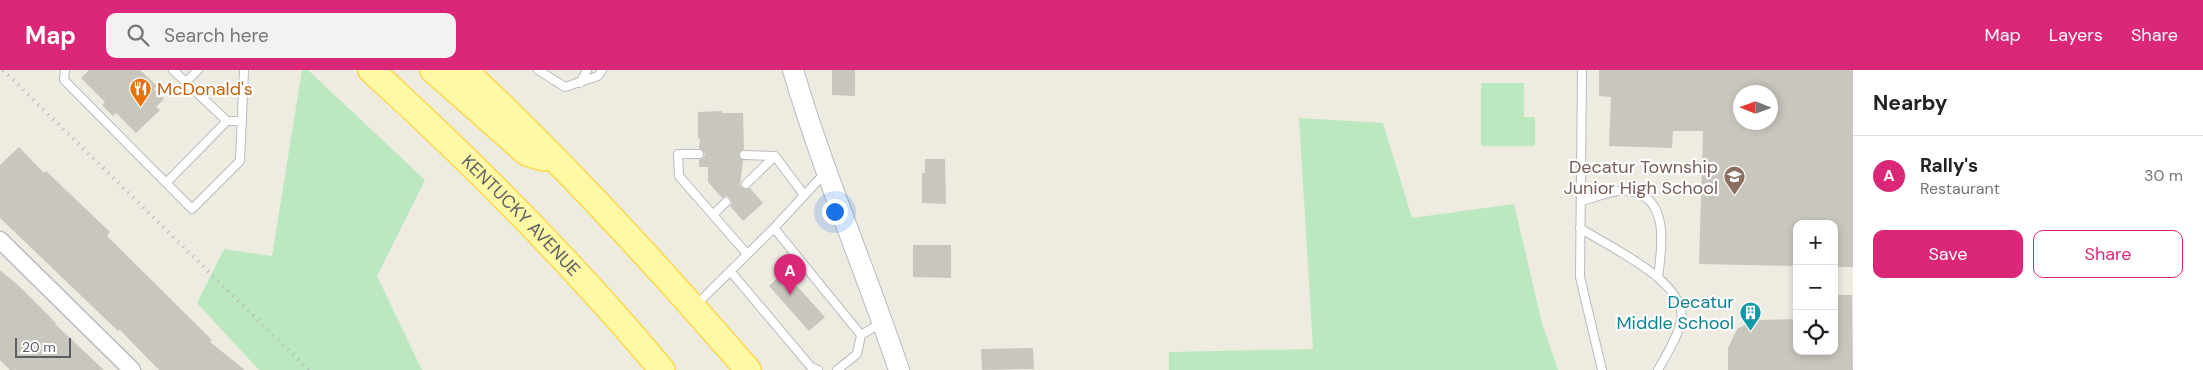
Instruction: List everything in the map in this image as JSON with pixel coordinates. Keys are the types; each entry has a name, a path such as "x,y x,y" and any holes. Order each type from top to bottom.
{"main road":[{"name":"KENTUCKY AVENUE","path":"371,70 483,175 521,214 614,314 662,370"},
{"path":"434,70 527,152 560,163"},
{"path":"465,70 560,163 694,307 748,370"}],"street":[{"path":"793,70 826,172 883,322 899,370"},
{"path":"0,240 132,370"}],"lane":[{"path":"65,70 64,80 192,209 240,161 244,70"},
{"path":"173,70 227,121 242,122"},
{"path":"186,82 198,70"},
{"path":"538,70 565,87 598,76 602,70"},
{"path":"580,82 587,70"},
{"path":"1582,70 1580,277 1602,370"},
{"path":"166,183 227,121"},
{"path":"699,154 678,154 679,176 747,254"},
{"path":"744,155 775,156"},
{"path":"775,156 804,196"},
{"path":"746,184 775,156"},
{"path":"694,307 731,272 826,172"},
{"path":"1580,201 1629,190 1648,197 1657,212 1663,240 1658,277"},
{"path":"713,215 726,202"},
{"path":"774,228 861,336"},
{"path":"1580,228 1650,269 1671,289 1680,304 1682,320 1658,370"},
{"path":"731,272 812,369"},
{"path":"837,370 856,354 861,336 883,322"}],"green space":[{"path":"302,70 308,70 425,180 377,276 422,370 259,370 197,303 224,249 272,256"},
{"path":"1481,83 1524,83 1524,117 1535,117 1535,146 1481,146"},
{"path":"1299,118 1383,123 1412,218 1514,204 1542,323 1558,370 1169,370 1169,352 1313,349"}],"building":[{"path":"89,70 140,70 157,86 154,89 164,99 156,107 160,110 136,133 116,113 113,116 102,105 105,102 81,78"},
{"path":"832,70 855,70 855,96 832,95"},
{"path":"1599,70 1853,70 1853,267 1838,267 1838,220 1793,220 1793,266 1699,264 1703,131 1673,131 1672,148 1609,146 1611,97 1599,96"},
{"path":"722,111 722,113 743,113 744,149 738,155 743,161 740,185 744,189 750,188 763,203 743,221 730,206 732,203 730,198 727,196 722,198 708,182 708,167 699,167 699,160 705,154 699,148 698,112"},
{"path":"19,147 44,173 46,171 110,232 107,236 212,340 210,342 245,370 159,370 120,330 118,331 0,218 0,165"},
{"path":"925,159 945,159 946,204 922,203 922,173 925,173"},
{"path":"913,245 951,245 951,278 913,277"},
{"path":"0,270 19,286 55,324 104,370 10,370 0,360"},
{"path":"784,272 825,317 809,331 769,286"},
{"name":"Decatur Middle School","path":"1838,295 1852,295 1853,370 1728,370 1728,348 1737,329 1754,320 1793,319 1793,355 1838,355"},
{"path":"1033,348 1034,369 982,370 981,349"}],"railway":[{"path":"3,70 309,370"}],"place":[{"name":"McDonald's","path":"141,108"},
{"name":"Decatur Township Junior High School","path":"1734,196"},
{"name":"Rally's","path":"790,295"},
{"name":"Decatur Middle School","path":"1750,331"}]}
